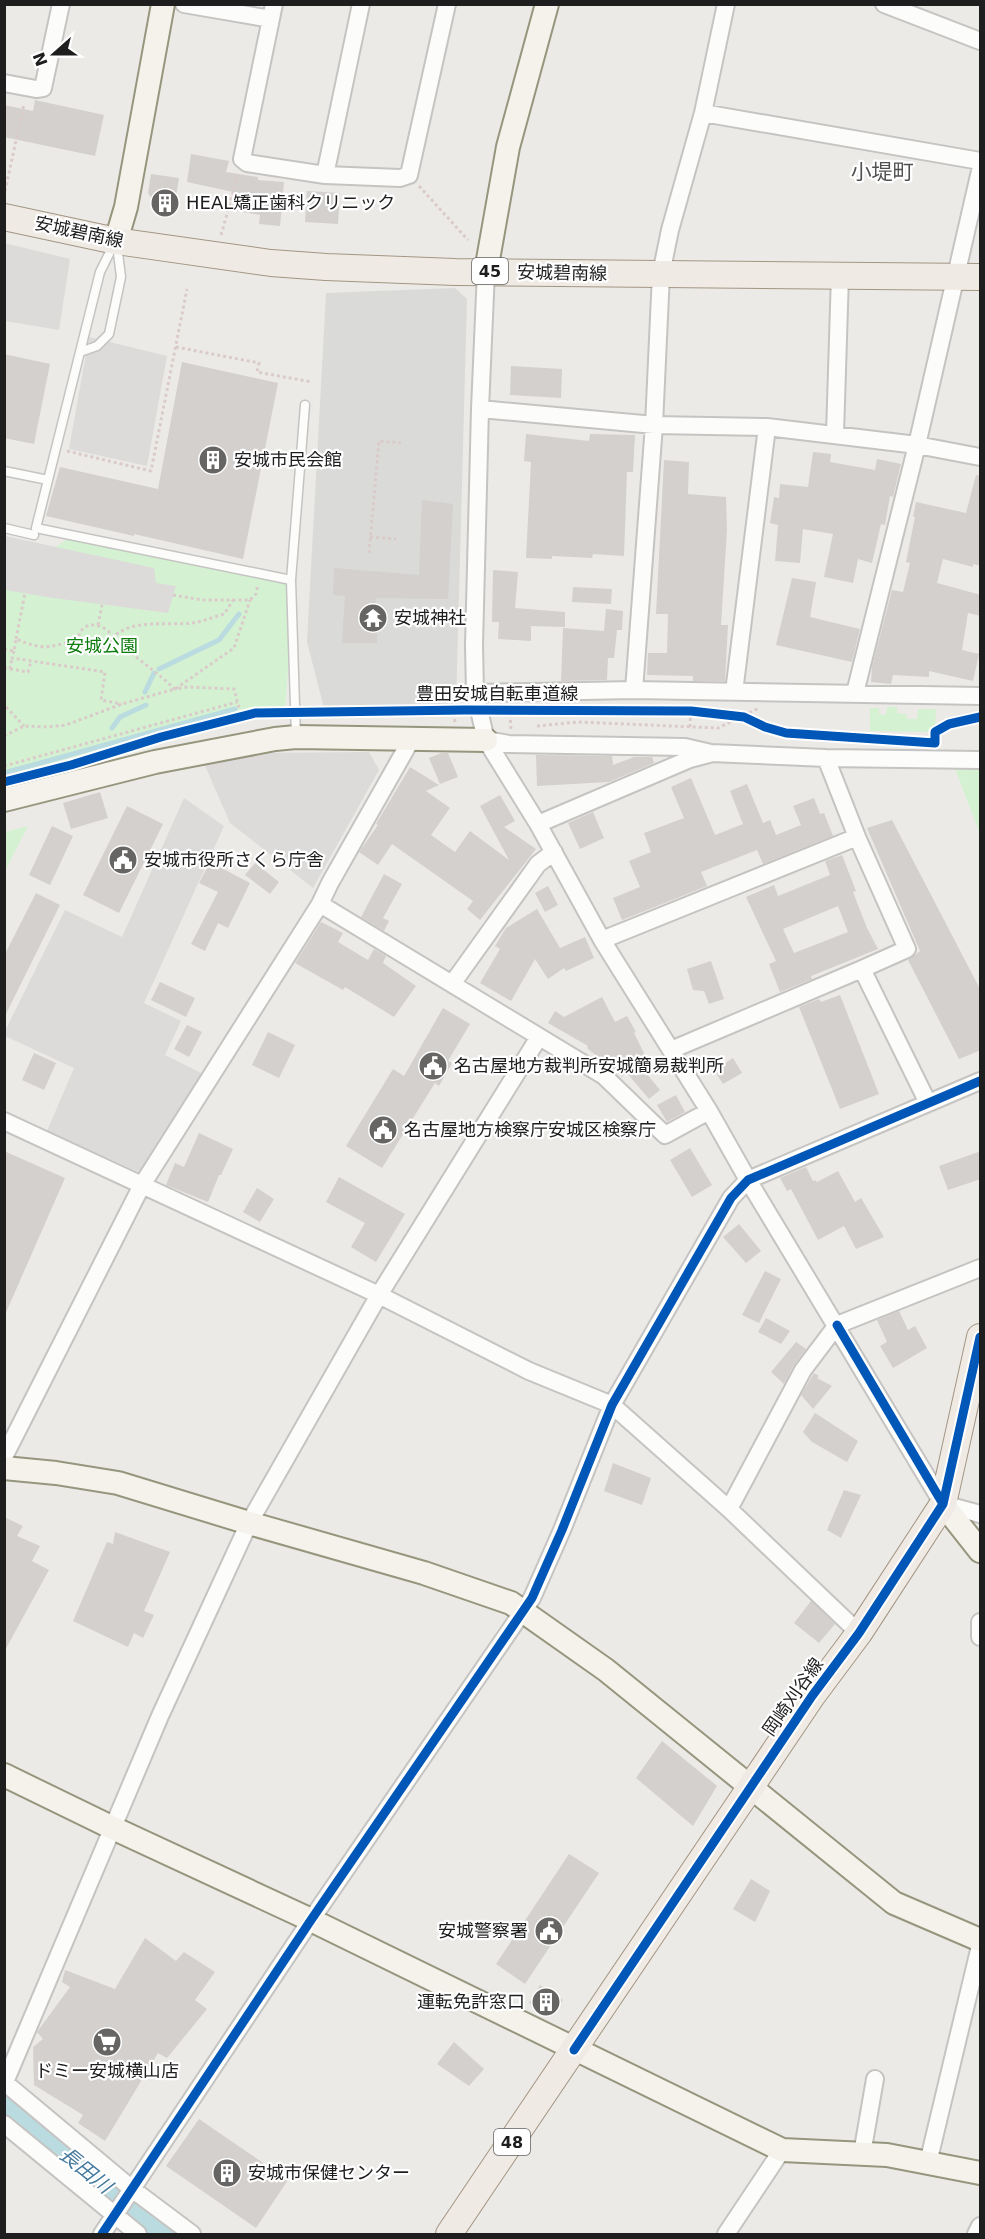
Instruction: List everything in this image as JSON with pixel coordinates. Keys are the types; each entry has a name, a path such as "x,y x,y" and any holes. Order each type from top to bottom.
{"main road":[{"name":"安城碧南線","path":"4,217 116,241 271,263 326,267 981,278"},
{"name":"岡崎刈谷線","path":"449,2235 812,1696 859,1633 943,1504 981,1337"}],"street":[{"path":"4,83 36,89 43,88 61,4"},
{"path":"116,241 126,207 163,4"},
{"path":"184,4 273,12 242,159 247,163 325,175 400,178 410,175 447,4"},
{"path":"325,175 362,4"},
{"path":"547,4 508,147 486,271 472,706 485,735 554,852 602,940 709,1111 943,1504 981,1551"},
{"path":"634,690 654,425 661,274 670,230 703,113 726,4"},
{"path":"884,4 903,8 981,40"},
{"path":"703,113 981,160"},
{"path":"855,693 917,445 981,171"},
{"path":"835,434 840,275"},
{"path":"480,409 654,425 767,427 917,445 981,457"},
{"path":"734,692 767,427"},
{"path":"472,706 634,690 981,696"},
{"path":"4,800 155,762 296,737 411,740 485,735 685,747 711,753 826,758 981,760"},
{"path":"4,1457 142,1185 320,904 411,740"},
{"path":"538,824 690,759 711,753"},
{"path":"671,1050 907,949 856,837 826,758"},
{"path":"602,940 856,837"},
{"path":"452,984 538,864 554,852"},
{"path":"320,904 603,1076 665,1135 709,1111"},
{"path":"862,969 928,1103"},
{"path":"192,2235 130,2193 5,2082 160,1716 249,1523 379,1295 539,1037"},
{"path":"102,2235 311,1920 524,1611 562,1530 612,1405 731,1197 748,1180 981,1082"},
{"path":"4,1121 379,1295 528,1371 612,1405 729,1509 859,1633"},
{"path":"729,1509 803,1370 837,1325 981,1268"},
{"path":"4,1468 56,1473 118,1484 470,1587 512,1603 606,1670 894,1903 981,1940"},
{"path":"943,1504 981,1514"},
{"path":"981,1622 981,1637"},
{"path":"4,1775 311,1920 782,2150 887,2155 981,2173"},
{"path":"927,2163 981,1946"},
{"path":"862,2154 875,2079"},
{"path":"4,2124 116,2213 138,2235"},
{"path":"726,2235 782,2150"},
{"path":"976,2235 981,2226"}],"lane":[{"path":"80,352 97,346 109,334 121,277 116,241"},
{"path":"34,535 100,272 116,241"},
{"path":"296,737 291,580 305,405"},
{"path":"4,471 48,480"},
{"path":"4,528 291,580"}],"path":[{"path":"5,191 27,87"},
{"path":"221,236 242,159"},
{"path":"410,175 468,240"},
{"path":"67,451 151,471 187,289"},
{"path":"176,347 259,363 257,372 312,382"},
{"path":"369,554 379,441 401,443"},
{"path":"370,537 396,538"},
{"path":"175,689 234,648 250,600 256,594 259,582"},
{"path":"10,669 25,593"},
{"path":"173,595 202,600 250,600"},
{"path":"175,689 154,668 126,649 113,636 105,626 84,626 78,634 80,648 98,652 109,644 113,636 122,629 138,624 195,623 224,614 234,599"},
{"path":"98,625 102,605"},
{"path":"16,639 33,646 46,648 78,640"},
{"path":"4,649 14,651"},
{"path":"12,658 105,672 101,700 122,704"},
{"path":"4,668 28,672 31,661"},
{"path":"4,736 24,726 66,725 122,704 188,687 234,689 237,702 244,715 230,718"},
{"path":"4,766 237,702"},
{"path":"472,706 454,714 485,735 510,715 499,712"},
{"path":"6,707 24,726"},
{"path":"679,711 701,712"},
{"path":"723,714 744,717 754,722"}],"shaded area":[{"path":"4,243 70,259 59,330 5,321"},
{"path":"455,288 467,299 456,706 324,708 307,642 326,293"},
{"path":"89,337 167,356 147,466 69,449"},
{"path":"5,536 154,568 156,583 176,586 168,613 5,590"},
{"path":"369,752 379,770 313,888 230,823 203,761 241,753"},
{"path":"184,798 224,826 144,1003 181,1021 165,1055 203,1074 141,1173 47,1131 74,1068 5,1036 4,1033 65,910 122,937"}],"green space":[{"name":"安城公園","path":"67,539 295,584 285,709 236,712 5,776 5,540 51,550"},
{"path":"887,707 897,707 897,713 906,714 907,719 917,719 918,709 936,709 935,732 870,731 870,708 879,708 879,714 886,715"},
{"path":"955,769 980,770 980,834"},
{"path":"28,826 5,871 5,832"}],"building":[{"path":"35,100 104,115 95,156 4,137 4,105 33,111"},
{"path":"191,154 229,161 226,172 258,177 258,180 284,182 280,226 259,224 260,215 236,211 238,193 187,182"},
{"name":"HEAL矯正歯科クリニック","path":"151,174 179,178 173,215 161,213 148,193"},
{"path":"307,191 340,193 338,224 305,222"},
{"path":"4,354 50,364 34,444 4,438"},
{"name":"安城市民会館","path":"182,362 278,383 243,559 46,516 60,467 158,489"},
{"path":"511,366 562,369 561,398 510,395"},
{"path":"526,434 589,441 590,434 635,435 633,472 627,472 624,556 593,554 592,558 552,556 552,559 526,558 531,462 524,461"},
{"path":"813,452 831,454 830,462 875,470 877,459 901,464 893,497 890,496 885,525 881,524 872,563 858,559 853,583 824,577 833,534 803,529 800,563 775,561 778,525 770,523 774,497 779,498 780,484 808,487"},
{"path":"664,460 689,462 688,494 726,497 727,530 721,625 728,625 725,681 693,681 693,676 647,675 648,653 667,653 668,614 656,614"},
{"path":"976,475 981,476 981,566 973,564 973,567 943,559 937,583 981,595 981,616 968,613 962,650 979,654 973,681 929,671 929,677 893,675 891,684 871,682 872,667 892,590 903,592 910,563 906,562 916,502 966,513"},
{"path":"422,500 453,504 448,599 376,598 377,643 342,643 345,596 333,595 334,568 419,575"},
{"path":"493,570 518,572 515,608 565,612 565,627 531,626 531,641 498,639 499,622 492,622"},
{"path":"792,578 816,582 810,617 860,629 852,662 776,645"},
{"path":"573,587 612,589 611,604 572,602"},
{"path":"606,609 623,611 622,630 617,630 614,658 608,658 607,680 561,681 563,628 604,631"},
{"path":"448,753 458,777 440,784 429,758"},
{"path":"536,755 612,756 613,765 634,757 652,757 654,763 609,782 537,786"},
{"path":"410,767 439,785 426,791 450,808 431,835 455,852 470,831 509,860 480,806 500,795 515,821 504,827 536,849 480,920 467,909 473,901 392,844 378,865 359,852 378,825 376,824"},
{"path":"691,778 715,835 743,824 730,791 747,784 763,823 770,820 776,835 801,825 793,806 814,798 820,814 824,813 833,836 763,864 757,850 701,872 707,886 622,920 613,898 640,887 629,861 651,852 644,833 684,818 671,787"},
{"path":"100,792 108,818 71,829 63,803"},
{"name":"安城市役所さくら庁舎","path":"127,806 163,824 119,913 83,895"},
{"path":"593,812 604,838 580,849 568,823"},
{"path":"892,820 981,991 981,1050 959,1059 908,960 920,951 867,828"},
{"path":"52,826 73,836 50,885 29,875"},
{"path":"842,855 856,891 853,892 878,949 811,976 812,979 780,992 769,964 776,961 746,897 774,885 778,896 830,875 825,861","holes":["838,906 848,932 794,953 783,929"]},
{"path":"210,862 250,883 228,928 218,923 205,951 191,944 218,892 199,883"},
{"path":"255,863 279,882 270,894 245,875"},
{"path":"384,874 402,884 383,918 389,921 384,931 361,917"},
{"path":"548,886 558,905 545,912 535,893"},
{"path":"36,893 60,905 4,1018 4,956"},
{"path":"537,909 560,948 585,937 594,958 566,971 564,968 548,979 535,959 511,1001 480,983 500,949 495,946 506,928"},
{"path":"321,922 343,933 338,942 368,960 374,949 386,956 383,963 416,986 394,1017 345,987 343,990 295,963"},
{"path":"711,961 724,999 709,1004 704,991 693,990 687,969"},
{"path":"160,982 195,998 186,1017 151,1000"},
{"path":"840,995 879,1094 840,1109 799,1007 819,999 821,1002"},
{"path":"602,997 615,1022 627,1016 636,1032 634,1033 647,1059 638,1063 660,1090 649,1099 626,1072 622,1077 587,1048 588,1046 548,1023 555,1011 564,1017"},
{"path":"443,1008 470,1024 448,1061 452,1063 439,1086 435,1083 382,1168 346,1146 393,1069 404,1076"},
{"path":"187,1025 202,1032 189,1057 174,1049"},
{"path":"268,1032 295,1045 279,1078 252,1065"},
{"path":"34,1053 56,1063 44,1090 22,1080"},
{"path":"733,1058 742,1073 723,1084 714,1070"},
{"path":"676,1095 685,1112 667,1122 657,1105"},
{"path":"199,1133 233,1149 208,1202 166,1185 175,1163 184,1167"},
{"path":"690,1148 712,1185 692,1197 670,1160"},
{"path":"4,1151 65,1178 4,1317"},
{"path":"981,1151 981,1179 948,1190 939,1166"},
{"path":"806,1167 813,1181 817,1182 838,1171 855,1202 861,1198 884,1237 856,1249 844,1226 818,1240 791,1189 787,1191 780,1178"},
{"path":"339,1177 405,1214 376,1262 351,1247 365,1223 326,1202"},
{"path":"257,1188 274,1199 260,1222 243,1212"},
{"path":"739,1224 761,1251 746,1263 723,1237"},
{"path":"765,1271 781,1279 759,1323 742,1315"},
{"path":"899,1311 908,1330 915,1326 927,1348 893,1368 880,1346 887,1342 877,1320"},
{"path":"766,1318 790,1331 781,1344 758,1332"},
{"path":"796,1342 806,1349 784,1384 771,1372"},
{"path":"814,1373 819,1376 817,1378 832,1386 813,1409 801,1395"},
{"path":"815,1413 858,1441 847,1462 812,1442 803,1432"},
{"path":"613,1463 651,1478 642,1505 604,1491"},
{"path":"844,1490 861,1495 841,1538 827,1530"},
{"path":"4,1517 23,1526 17,1536 40,1546 32,1561 49,1570 4,1652"},
{"path":"115,1532 170,1552 144,1611 154,1615 143,1638 134,1633 128,1647 73,1621 107,1542 113,1544"},
{"path":"811,1601 835,1624 819,1643 794,1623"},
{"path":"662,1741 717,1786 693,1826 636,1778"},
{"name":"安城警察署","path":"569,1854 599,1873 525,1984 496,1964"},
{"path":"751,1879 770,1891 755,1922 733,1909"},
{"name":"ドミー安城横山店","path":"145,1938 176,1961 184,1952 215,1972 195,2000 207,2009 167,2058 158,2053 105,2141 78,2123 83,2115 34,2085 33,2047 43,2039 37,2032 70,1987 62,1982 65,1970 115,1989"},
{"name":"運転免許窓口","path":"540,1985 563,2000 552,2016 529,2003"},
{"path":"454,2042 484,2069 469,2086 437,2064"},
{"name":"安城市保健センター","path":"199,2119 288,2180 256,2228 166,2166"}],"waterway":[{"path":"159,669 219,640 239,614"},
{"path":"145,692 154,673"},
{"path":"112,728 120,717 146,705"},
{"path":"4,773 235,709"},
{"name":"長田川","path":"4,2105 167,2234"}],"cycle path":[{"name":"豊田安城自転車道線","path":"4,782 255,713 465,710 691,711 744,717 765,727 786,733 935,743 935,732 949,724 980,717"},
{"path":"102,2234 311,1920 532,1598 612,1405 731,1198 748,1180 980,1081"},
{"path":"837,1325 943,1504"},
{"path":"574,2050 812,1696 859,1633 943,1504 980,1337"}],"place":[{"name":"HEAL矯正歯科クリニック","path":"165,203"},
{"name":"安城市民会館","path":"213,460"},
{"name":"安城神社","path":"373,618"},
{"name":"安城市役所さくら庁舎","path":"123,860"},
{"name":"名古屋地方裁判所安城簡易裁判所","path":"433,1066"},
{"name":"名古屋地方検察庁安城区検察庁","path":"383,1130"},
{"name":"安城警察署","path":"549,1931"},
{"name":"運転免許窓口","path":"546,2002"},
{"name":"ドミー安城横山店","path":"107,2042"},
{"name":"安城市保健センター","path":"227,2173"}],"district":[{"name":"小堤町","path":"882,172"}]}
